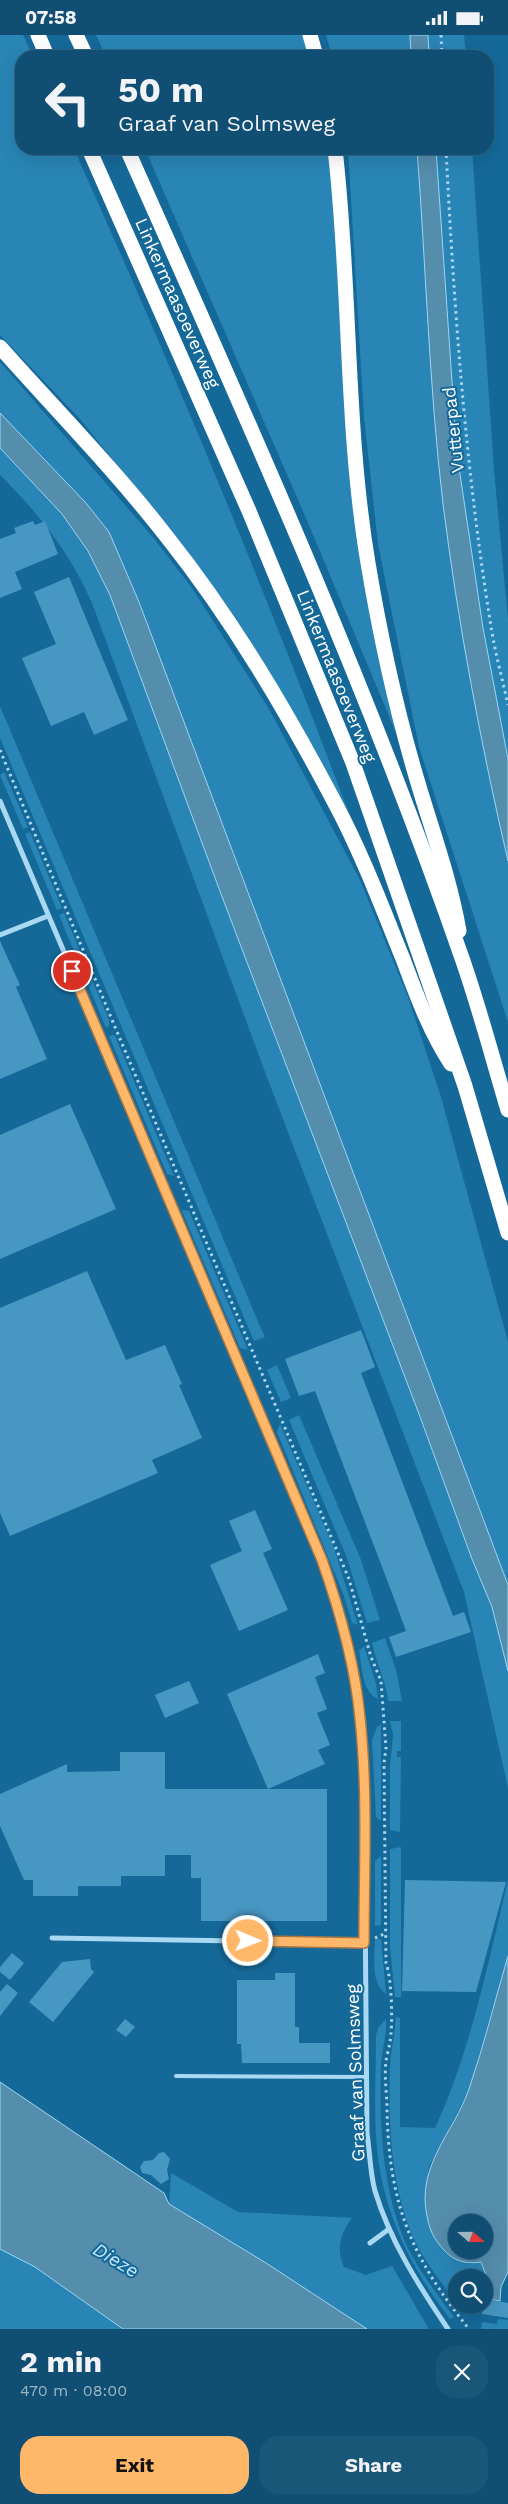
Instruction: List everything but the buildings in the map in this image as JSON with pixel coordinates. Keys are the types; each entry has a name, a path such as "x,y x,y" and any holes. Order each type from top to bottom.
{"highway":[{"path":"38,35 44,50"},
{"path":"76,35 83,50"},
{"path":"310,35 314,50"},
{"name":"Linkermaasoeverweg","path":"92,155 241,493 354,763 465,1086 508,1233"},
{"name":"Linkermaasoeverweg","path":"130,155 289,518 386,755 464,963 508,1110"},
{"path":"336,155 343,219 356,471 368,560 382,641 398,707 420,792 454,896 464,963"},
{"path":"0,347 117,475 168,537 225,616 287,716 337,808 382,908 433,1035 465,1086"}],"street":[{"name":"Graaf van Solmsweg","path":"0,801 322,1560 340,1610 360,1717 364,1778 367,2134 374,2189 389,2229 425,2295 448,2329"},
{"path":"0,935 48,915"},
{"path":"52,1938 364,1943"},
{"path":"370,2243 389,2229"}],"lane":[{"path":"176,2076 366,2077"}],"path":[{"path":"441,35 442,50"},
{"name":"Vutterpad","path":"446,155 454,300 471,471 490,621 508,705"},
{"path":"0,749 115,1027 349,1579 371,1657 381,1681 386,1748 384,1763 386,1963 390,1974 390,2031 386,2061 388,2141 391,2171 398,2206 416,2253 469,2329"}],"shaded area":[{"path":"0,35 23,35 30,50 15,50 15,155 77,155 150,321 259,582 361,846 153,510 81,420 0,335"},
{"path":"96,35 305,35 309,50 103,50"},
{"path":"326,35 410,35 411,50 330,50"},
{"path":"428,35 464,35 465,50 429,50"},
{"path":"148,155 330,155 339,234 344,385 405,754 303,511"},
{"path":"348,155 417,155 436,431 443,505 478,716 508,861 508,1022 419,747 378,544 364,417"},
{"path":"436,155 472,155 494,470 508,619 508,759 483,628 457,454"},
{"path":"0,362 152,536 192,588 269,709 360,880 408,997 441,1097 508,1342 508,1585 139,602 109,532 86,503 0,413"},
{"path":"0,448 62,514 88,551 110,595 472,1559 492,1607 508,1671 508,1788 464,1592 265,1072 92,603 74,567 41,519 0,475"},
{"path":"0,706 265,1337 254,1341 0,738"},
{"path":"4,772 28,827 23,829 0,775"},
{"path":"30,832 62,908 57,910 25,834"},
{"path":"64,913 109,1020 109,1026 106,1028 59,915"},
{"path":"113,1035 174,1176 167,1174 109,1036"},
{"path":"182,1211 189,1211 248,1350 240,1348"},
{"path":"277,1365 291,1398 281,1402 267,1370"},
{"path":"299,1415 361,1560 380,1620 367,1623 347,1558 289,1420"},
{"path":"280,1424 334,1548 358,1625 352,1623 344,1596 277,1432"},
{"path":"385,1638 396,1670 402,1701 388,1701 372,1643"},
{"path":"364,1646 376,1684 378,1699 369,1691 364,1678 359,1651"},
{"path":"390,1721 401,1721 401,1751 397,1751 397,1757 401,1757 400,1832 390,1830 390,1767 393,1735"},
{"path":"381,1724 381,1821 376,1817 372,1740 377,1727"},
{"path":"401,1847 401,1997 395,1997 390,1947 390,1849"},
{"path":"381,1856 381,1925 375,1926 375,1861"},
{"path":"508,1880 508,1956 469,2090 429,2167 426,2187 425,2208 429,2224 448,2243 448,2259 464,2259 469,2264 481,2262 484,2269 448,2269 448,2292 420,2251 401,2201 396,2179 391,2133 391,2054 396,2017 400,2018 400,2127 435,2128 458,2069 486,1974"},
{"path":"375,1939 381,1939 386,1994 381,1989 375,1976"},
{"path":"386,2019 381,2065 381,2110 384,2156 392,2201 406,2244 422,2272 448,2309 448,2314 452,2314 454,2317 450,2319 413,2263 387,2202 378,2158 376,2127 376,2035 378,2028"},
{"path":"171,2173 238,2212 352,2218 340,2242 340,2254 344,2267 366,2275 392,2266 429,2329 367,2329 266,2263 169,2204"},
{"path":"0,2249 35,2267 123,2329 0,2329"},
{"path":"498,2319 508,2320 508,2329 481,2329 482,2322 497,2324"}],"water":[{"path":"410,35 428,35 429,50 411,50"},
{"path":"417,155 436,155 457,454 483,628 508,759 508,861 471,684 456,594 438,460"},
{"path":"0,413 86,503 109,532 139,602 508,1585 508,1671 492,1607 472,1559 110,595 88,551 62,514 0,448"},
{"path":"508,1956 508,2272 501,2287 500,2301 493,2300 493,2269 484,2269 481,2262 468,2263 455,2259 493,2259 493,2214 448,2214 448,2254 433,2234 427,2216 425,2198 427,2181 432,2165 469,2089"},
{"name":"Dieze","path":"0,2082 164,2193 169,2204 266,2263 367,2329 123,2329 35,2267 0,2249"}],"route":[{"path":"72,971 322,1560 340,1610 352,1664 360,1717 364,1778 364,1943 248,1941"}]}
